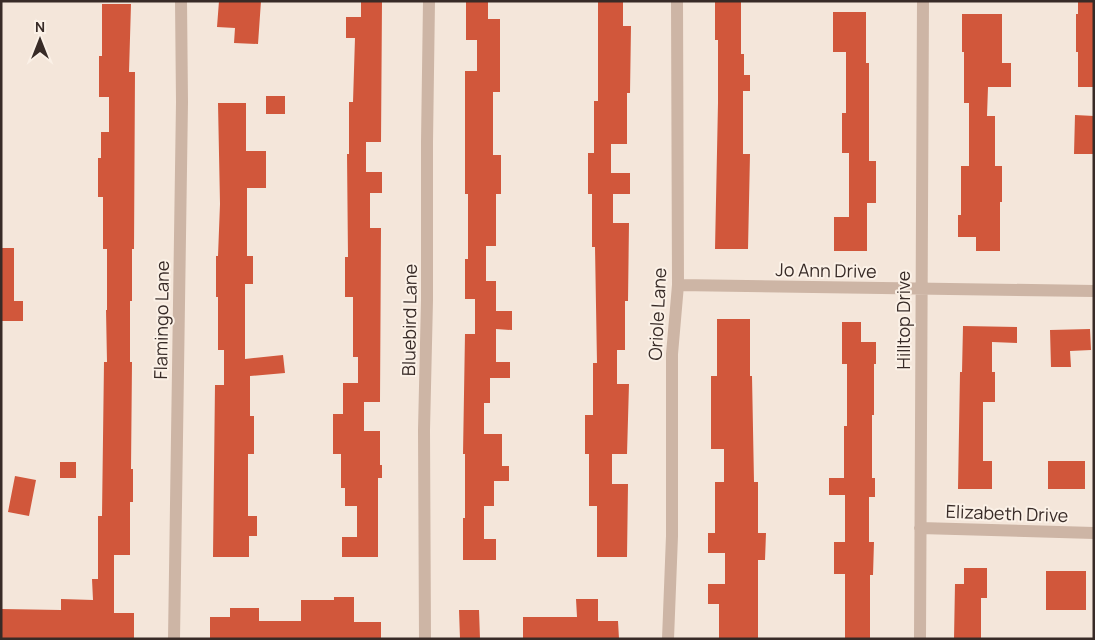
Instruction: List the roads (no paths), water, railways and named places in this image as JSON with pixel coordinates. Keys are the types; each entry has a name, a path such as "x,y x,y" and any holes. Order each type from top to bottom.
{"street":[{"name":"Flamingo Lane","path":"174,639 182,102 181,1"},
{"name":"Bluebird Lane","path":"425,639 424,430 429,1"},
{"name":"Oriole Lane","path":"668,634 672,536 672,354 678,285 677,1"},
{"name":"Hilltop Drive","path":"920,639 923,1"},
{"name":"Jo Ann Drive","path":"678,285 1094,291"},
{"name":"Elizabeth Drive","path":"920,528 1094,533"}]}
